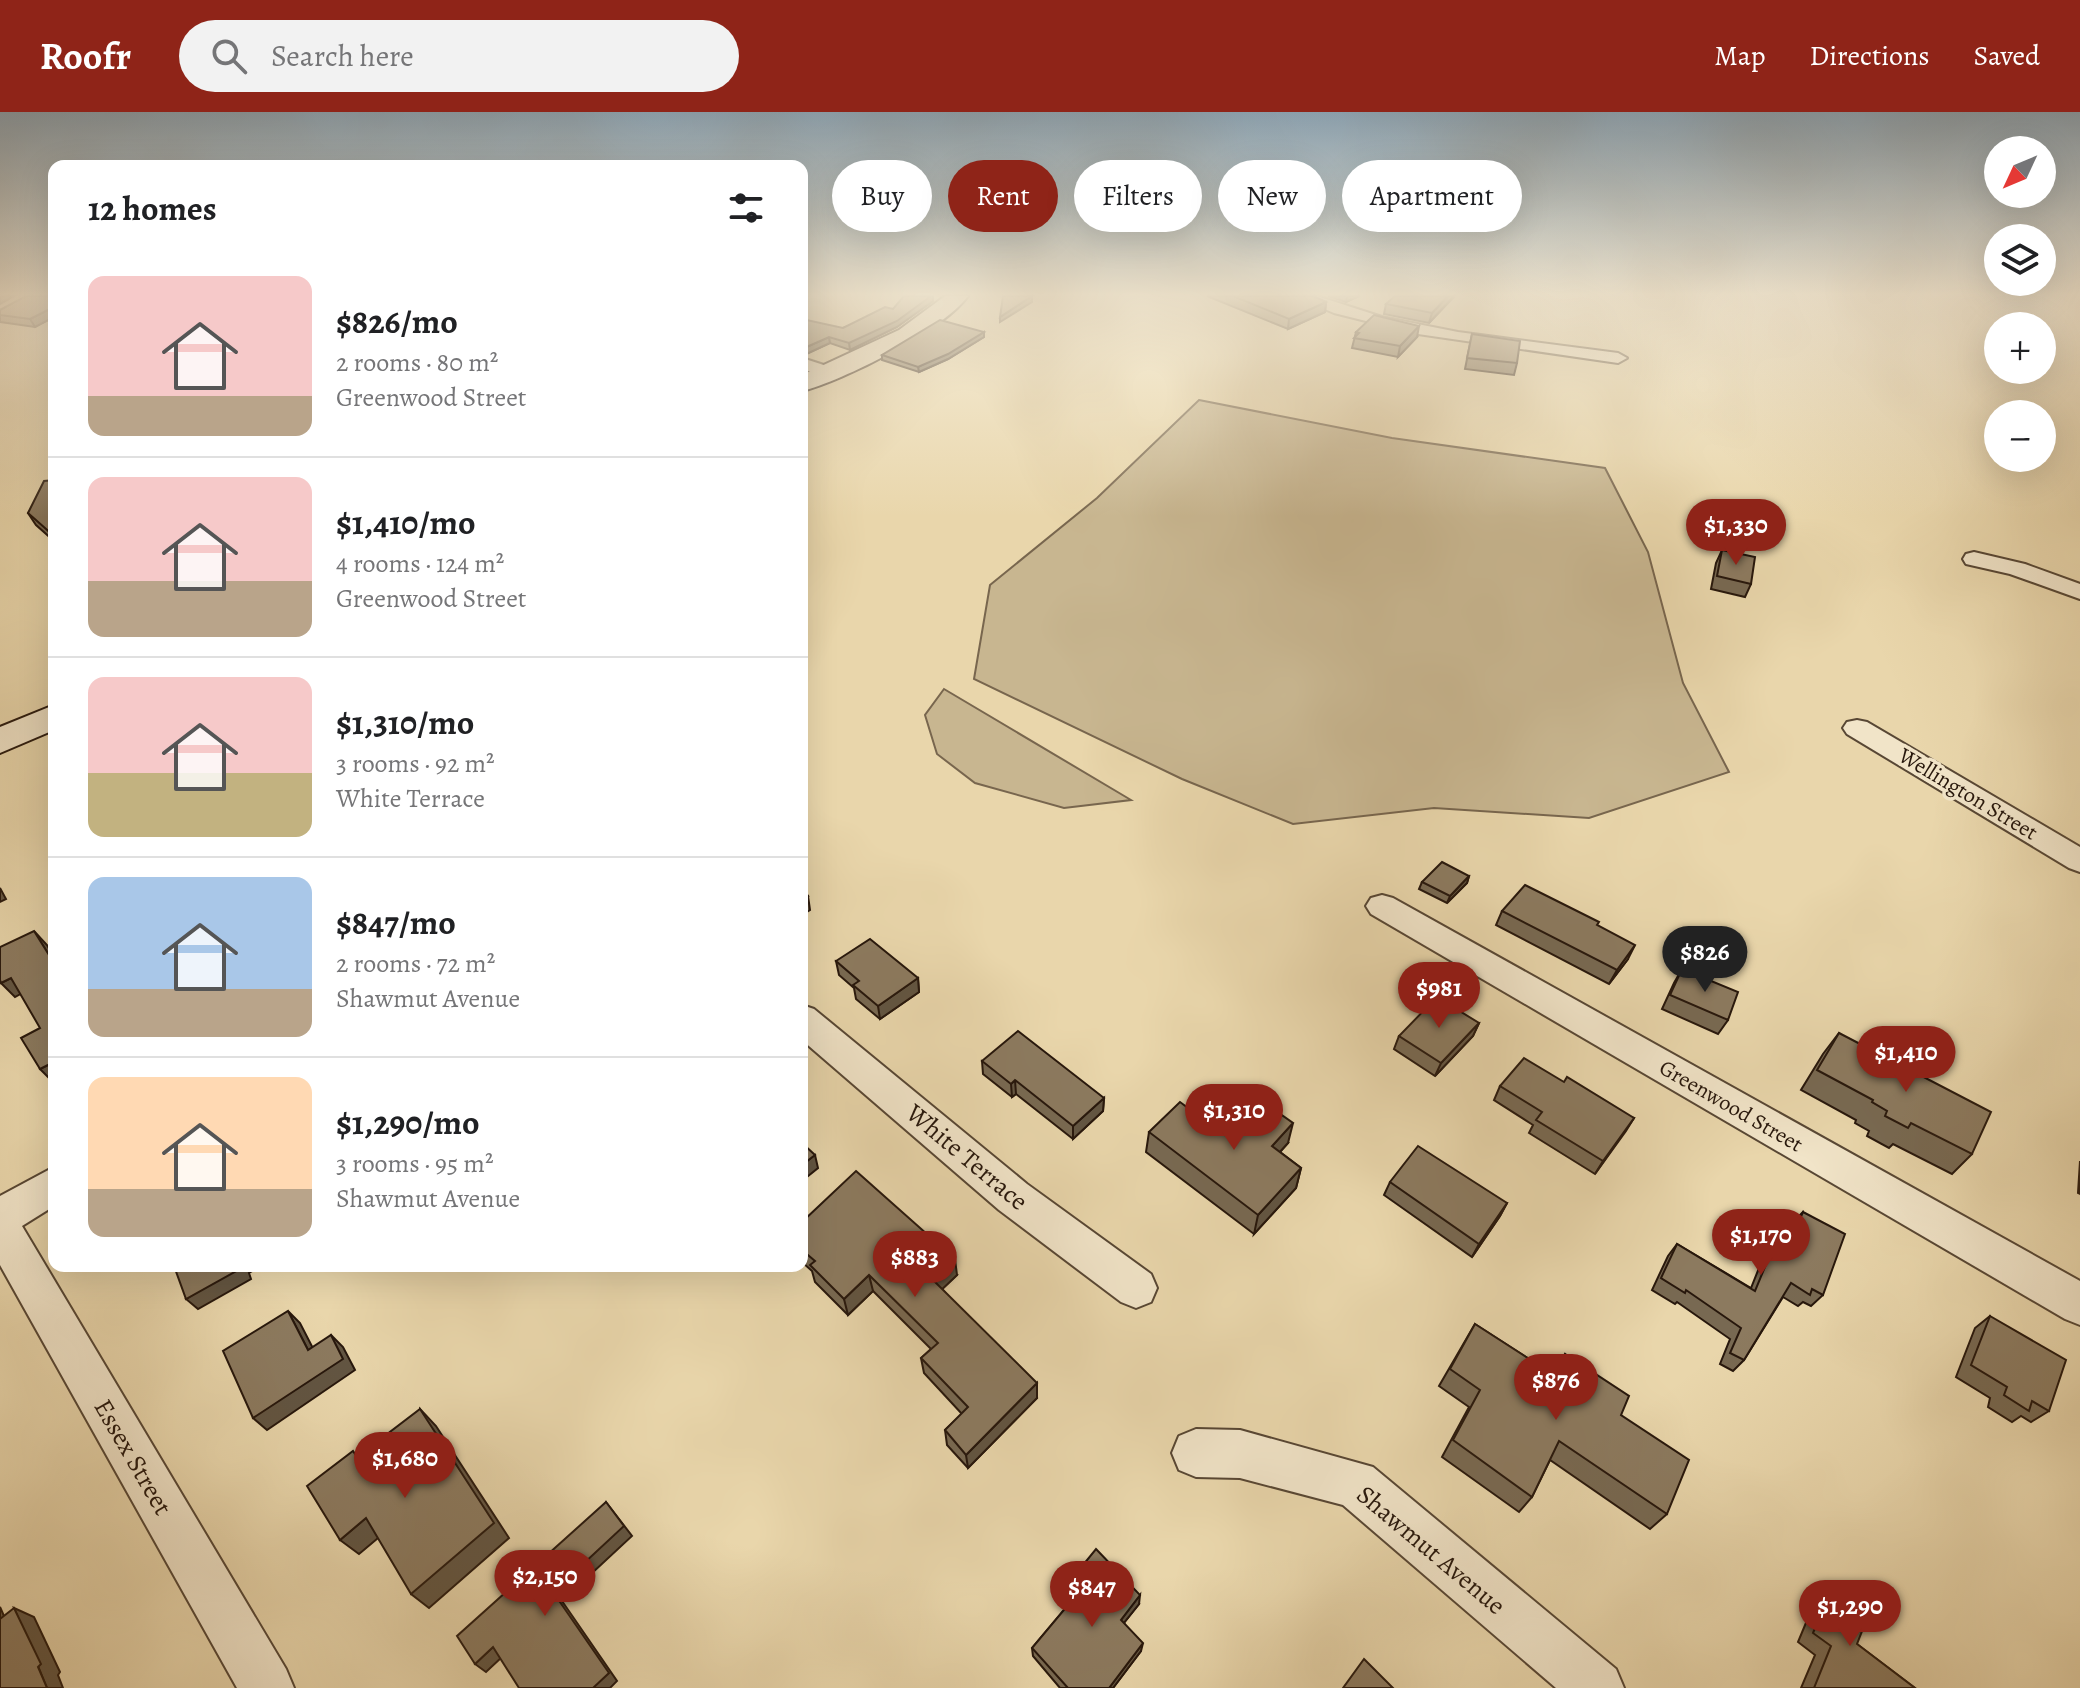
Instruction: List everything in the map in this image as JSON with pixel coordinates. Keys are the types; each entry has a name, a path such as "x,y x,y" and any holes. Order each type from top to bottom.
{"street":[{"path":"820,370 827,372"},
{"path":"808,381 832,370"},
{"path":"1974,559 2017,569 2080,592"},
{"path":"0,741 48,719"},
{"name":"Wellington Street","path":"1857,728 2080,861"},
{"name":"Greenwood Street","path":"1382,906 2080,1304"},
{"name":"White Terrace","path":"808,1024 1013,1197 1136,1288"},
{"path":"0,1218 48,1189"},
{"name":"Essex Street","path":"0,1226 267,1688"},
{"name":"Shawmut Avenue","path":"1196,1453 1240,1454 1356,1484 1597,1688"}],"shaded area":[{"path":"1199,400 1392,438 1605,468 1648,552 1683,683 1729,772 1589,818 1434,808 1293,824 1182,779 974,679 990,585 1097,498"},
{"path":"944,689 1131,800 1064,808 975,783 937,754 925,715"}],"building":[{"path":"44,481 48,481 48,531 28,513"},
{"path":"1722,550 1755,557 1751,584 1717,576"},
{"path":"1442,862 1469,876 1450,896 1422,882"},
{"path":"1525,885 1599,922 1597,925 1635,945 1617,970 1502,911"},
{"path":"34,931 48,953 48,1065 40,1069 21,1038 40,1028 11,978 1,983 0,947"},
{"path":"870,939 918,978 878,1006 853,985 859,981 836,961"},
{"path":"1682,969 1738,992 1728,1020 1670,995"},
{"path":"1437,997 1479,1023 1441,1063 1399,1036"},
{"path":"1018,1031 1104,1098 1073,1126 1015,1080 1011,1084 982,1061"},
{"path":"1839,1033 1991,1112 1972,1154 1911,1123 1908,1128 1885,1116 1887,1111 1873,1100 1817,1070"},
{"path":"1524,1058 1564,1082 1567,1077 1634,1118 1603,1161 1536,1120 1542,1112 1500,1086"},
{"path":"1259,1099 1293,1123 1272,1146 1301,1168 1258,1215 1149,1132 1180,1102 1224,1135"},
{"path":"1418,1146 1507,1203 1479,1244 1390,1182"},
{"path":"808,1149 815,1155 808,1160"},
{"path":"856,1171 955,1259 933,1280 1037,1383 966,1455 945,1430 968,1407 921,1358 938,1343 869,1275 844,1299 810,1265 815,1261 808,1255 808,1216"},
{"path":"1803,1212 1845,1234 1823,1295 1812,1289 1810,1295 1791,1283 1744,1360 1730,1353 1741,1328 1686,1290 1685,1293 1661,1278 1677,1244 1755,1291 1786,1216 1798,1223"},
{"path":"176,1272 235,1272 186,1299"},
{"path":"288,1311 308,1350 331,1335 343,1359 253,1418 223,1351"},
{"path":"1990,1316 2066,1360 2049,1411 2032,1401 2029,1411 2004,1395 2007,1387 1971,1365"},
{"path":"1475,1324 1554,1375 1565,1354 1629,1396 1621,1415 1689,1460 1667,1514 1559,1441 1532,1497 1453,1440 1480,1390 1450,1369"},
{"path":"420,1409 494,1523 411,1594 366,1518 340,1540 307,1486 353,1451 357,1457"},
{"path":"606,1502 624,1526 553,1592 609,1673 593,1688 519,1688 493,1647 475,1664 457,1636"},
{"path":"1096,1549 1140,1595 1121,1620 1143,1643 1109,1688 1068,1688 1032,1648 1079,1592 1070,1581"},
{"path":"1833,1585 1870,1611 1857,1644 1915,1688 1814,1688 1831,1646 1813,1633"},
{"path":"14,1608 41,1664 38,1667 47,1688 0,1688 0,1619"},
{"path":"1364,1659 1393,1688 1343,1688"}]}
